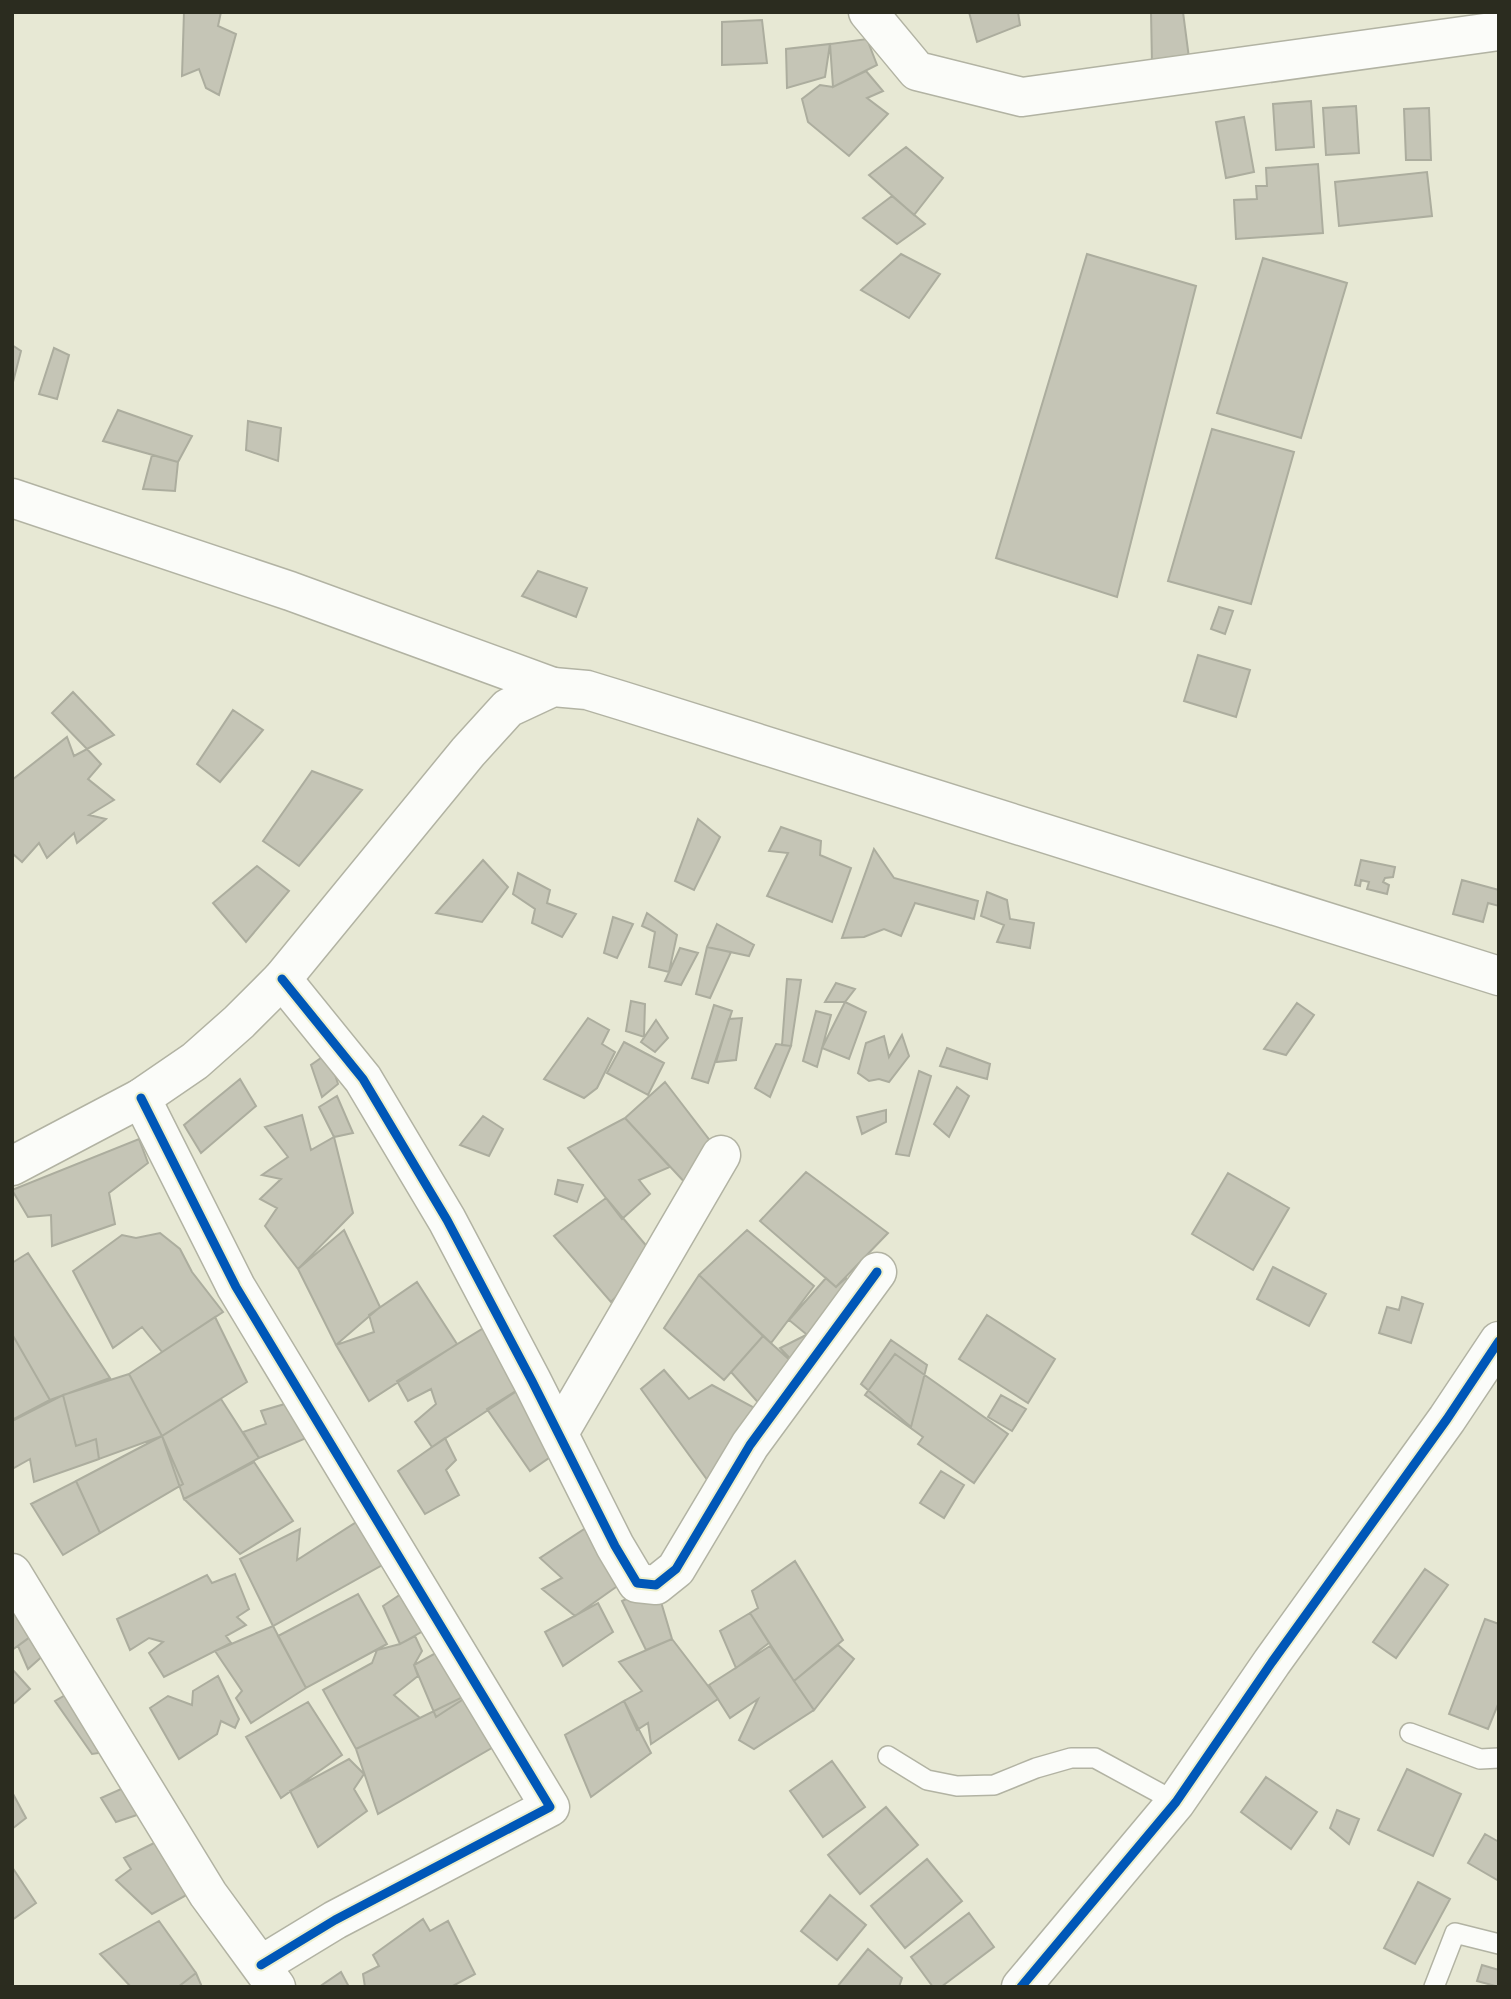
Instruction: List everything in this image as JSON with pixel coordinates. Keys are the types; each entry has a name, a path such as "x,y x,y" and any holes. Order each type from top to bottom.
{"street":[{"path":"868,12 917,71 1022,97 1499,31"},
{"path":"12,499 290,591 553,687 587,691 623,701 1499,976"},
{"path":"12,1166 141,1098 195,1061 282,979 468,752 508,708 553,687"},
{"path":"282,979 363,1079 447,1220 615,1546 638,1583 656,1585 676,1569 750,1445 877,1272"},
{"path":"12,1573 208,1894 268,1976 335,1920 550,1807 236,1287 141,1098"},
{"path":"559,1433 721,1155"},
{"path":"1021,1987 1176,1802 1280,1651 1447,1419 1499,1341"}],"lane":[{"path":"1410,1733 1480,1759 1499,1758"},
{"path":"888,1756 927,1780 957,1786 994,1785 1036,1768 1071,1758 1095,1758 1176,1802"},
{"path":"1434,1987 1455,1933 1499,1944"}],"building":[{"path":"184,12 221,12 218,26 236,34 219,95 206,88 199,69 182,76"},
{"path":"969,12 1018,12 1020,25 977,42"},
{"path":"1151,12 1183,12 1189,58 1152,63"},
{"path":"762,20 767,63 722,65 722,22"},
{"path":"867,39 877,65 833,87 830,44"},
{"path":"830,44 825,77 787,88 786,49"},
{"path":"866,71 883,91 867,98 888,114 849,156 808,122 802,99 820,85 833,87"},
{"path":"1311,101 1314,147 1276,150 1273,104"},
{"path":"1356,106 1359,153 1326,155 1323,108"},
{"path":"1429,108 1431,160 1406,160 1404,109"},
{"path":"1244,117 1254,172 1226,178 1216,122"},
{"path":"906,147 943,178 914,215 869,175"},
{"path":"1318,164 1323,233 1236,239 1234,200 1257,199 1256,186 1267,186 1266,168"},
{"path":"1427,172 1432,216 1339,226 1335,182"},
{"path":"892,196 925,224 897,244 863,218"},
{"path":"901,254 940,274 909,318 861,290"},
{"path":"1087,254 1196,286 1117,597 996,558"},
{"path":"1263,258 1347,283 1301,438 1217,413"},
{"path":"12,345 21,351 12,386"},
{"path":"54,348 69,355 57,399 39,394"},
{"path":"118,410 192,436 178,462 103,441"},
{"path":"248,421 281,428 278,461 246,450"},
{"path":"1212,429 1294,452 1251,604 1168,581"},
{"path":"152,455 178,462 175,491 143,489"},
{"path":"538,571 587,588 576,617 522,596"},
{"path":"1219,607 1233,611 1225,634 1211,629"},
{"path":"1198,655 1250,670 1236,717 1184,701"},
{"path":"73,692 114,735 87,749 52,713"},
{"path":"233,710 263,730 220,782 197,764"},
{"path":"67,737 74,756 87,749 101,764 88,779 114,800 89,815 106,819 77,843 74,833 47,858 39,843 22,862 12,853 12,780"},
{"path":"312,771 362,790 299,866 263,841"},
{"path":"698,819 720,837 694,890 675,881"},
{"path":"781,827 821,841 820,855 851,868 832,922 767,896 788,853 769,851"},
{"path":"874,849 894,878 978,901 974,919 915,903 901,936 884,929 864,937 842,938"},
{"path":"483,860 508,887 482,922 436,913"},
{"path":"1361,860 1395,867 1393,877 1385,878 1383,882 1389,885 1387,894 1367,889 1369,882 1361,880 1360,886 1355,885"},
{"path":"257,866 289,891 246,942 213,903"},
{"path":"518,873 550,890 547,903 576,914 562,937 532,923 535,909 513,894"},
{"path":"1462,880 1499,890 1499,906 1488,903 1483,922 1453,914"},
{"path":"987,892 1007,900 1010,919 1034,923 1030,948 997,942 1004,925 981,916"},
{"path":"647,913 677,935 669,972 649,967 655,932 642,926"},
{"path":"613,917 633,924 617,958 604,953"},
{"path":"717,924 754,945 749,956 707,947"},
{"path":"707,947 731,952 710,998 696,994"},
{"path":"680,948 698,953 681,985 665,981"},
{"path":"787,979 801,980 791,1046 782,1045"},
{"path":"836,983 855,989 845,1002 825,1002"},
{"path":"631,1001 645,1004 644,1037 626,1031"},
{"path":"845,1002 866,1012 849,1059 822,1048"},
{"path":"1297,1003 1314,1015 1286,1055 1264,1049"},
{"path":"714,1005 732,1011 708,1083 692,1078"},
{"path":"816,1011 831,1015 817,1067 803,1061"},
{"path":"588,1018 609,1030 602,1044 615,1052 597,1088 584,1098 544,1079"},
{"path":"742,1018 736,1060 716,1062 729,1019"},
{"path":"656,1020 668,1038 655,1052 641,1042"},
{"path":"902,1035 909,1056 889,1082 879,1079 869,1081 858,1073 866,1043 884,1036 889,1057"},
{"path":"624,1042 664,1063 648,1095 607,1073"},
{"path":"776,1044 791,1046 770,1097 755,1088"},
{"path":"947,1048 990,1064 987,1079 940,1066"},
{"path":"328,1053 338,1084 322,1097 311,1065"},
{"path":"919,1071 931,1076 909,1156 896,1154"},
{"path":"240,1079 256,1106 201,1153 184,1125"},
{"path":"665,1082 721,1155 689,1187 625,1118"},
{"path":"957,1087 969,1096 949,1137 934,1124"},
{"path":"337,1096 353,1133 334,1137 319,1107"},
{"path":"886,1110 886,1122 862,1134 857,1117"},
{"path":"302,1115 311,1150 334,1137 353,1213 298,1269 265,1226 277,1208 260,1199 281,1179 262,1175 288,1157 265,1127"},
{"path":"483,1116 503,1129 489,1156 460,1145"},
{"path":"625,1118 670,1167 639,1180 650,1194 622,1219 568,1148"},
{"path":"139,1139 148,1163 109,1193 115,1224 52,1246 51,1215 28,1217 12,1190"},
{"path":"806,1172 888,1233 836,1287 760,1221"},
{"path":"1228,1173 1289,1208 1253,1270 1192,1234"},
{"path":"558,1180 583,1185 577,1202 555,1194"},
{"path":"606,1198 655,1256 611,1302 554,1236"},
{"path":"344,1230 380,1307 336,1345 298,1269"},
{"path":"747,1230 814,1286 771,1343 699,1275"},
{"path":"160,1233 180,1249 192,1272 223,1312 162,1352 142,1327 113,1348 73,1271 122,1235 136,1238"},
{"path":"28,1253 110,1378 50,1400 12,1334 12,1263"},
{"path":"1273,1267 1326,1294 1309,1326 1257,1299"},
{"path":"699,1275 763,1336 724,1380 664,1328"},
{"path":"826,1278 836,1287 846,1278 862,1293 822,1347 789,1320"},
{"path":"417,1282 457,1344 369,1401 336,1345 374,1332 369,1315"},
{"path":"1402,1297 1423,1304 1411,1343 1379,1333 1387,1307 1399,1310"},
{"path":"987,1315 1055,1359 1028,1403 959,1359"},
{"path":"215,1317 247,1382 162,1436 129,1374"},
{"path":"487,1326 520,1389 432,1447 415,1422 436,1404 431,1389 408,1401 397,1381"},
{"path":"12,1334 50,1400 12,1420"},
{"path":"806,1335 822,1347 803,1372 780,1348"},
{"path":"763,1336 803,1372 771,1417 731,1372"},
{"path":"891,1340 927,1365 911,1427 861,1384"},
{"path":"895,1354 1008,1434 974,1483 918,1444 923,1437 865,1395"},
{"path":"664,1370 689,1399 712,1385 771,1417 719,1496 641,1389"},
{"path":"129,1374 162,1436 99,1459 96,1439 76,1446 63,1395"},
{"path":"532,1381 559,1451 530,1471 487,1409"},
{"path":"63,1395 76,1446 96,1439 99,1459 34,1482 30,1459 12,1469 12,1421"},
{"path":"1001,1395 1026,1409 1012,1431 988,1417"},
{"path":"221,1399 259,1458 184,1499 162,1436"},
{"path":"295,1401 323,1431 259,1458 243,1432 266,1424 261,1411"},
{"path":"162,1436 183,1484 100,1533 76,1481"},
{"path":"445,1438 456,1460 446,1470 459,1495 425,1514 398,1471"},
{"path":"254,1462 293,1521 240,1554 184,1499"},
{"path":"941,1471 964,1485 944,1518 920,1503"},
{"path":"76,1481 100,1533 63,1555 31,1504"},
{"path":"372,1512 393,1559 273,1626 240,1559 300,1529 297,1560"},
{"path":"601,1518 633,1575 575,1616 542,1589 562,1578 540,1558"},
{"path":"795,1561 843,1640 794,1681 750,1613 758,1608 752,1591"},
{"path":"1425,1569 1448,1585 1396,1658 1373,1642"},
{"path":"12,1573 45,1626 12,1650"},
{"path":"235,1574 249,1609 237,1617 246,1625 226,1636 231,1643 164,1677 149,1653 163,1642 149,1638 130,1650 117,1619 207,1575 212,1583"},
{"path":"416,1584 439,1622 400,1644 383,1606"},
{"path":"656,1585 672,1639 646,1650 622,1601"},
{"path":"358,1594 387,1644 306,1688 278,1636"},
{"path":"598,1603 613,1632 563,1666 545,1632"},
{"path":"750,1613 769,1643 736,1668 720,1631"},
{"path":"1485,1619 1499,1624 1499,1702 1488,1729 1449,1714"},
{"path":"45,1626 56,1644 28,1669 18,1646"},
{"path":"273,1626 306,1688 251,1723 236,1698 242,1691 215,1651"},
{"path":"415,1636 422,1651 414,1665 418,1676 394,1695 420,1718 356,1749 323,1690 372,1663 377,1650 400,1644"},
{"path":"672,1639 718,1699 651,1744 648,1723 637,1730 624,1701 642,1691 619,1662"},
{"path":"452,1644 479,1689 436,1717 414,1665"},
{"path":"838,1645 854,1659 814,1710 794,1681"},
{"path":"770,1646 814,1710 754,1749 739,1740 758,1699 730,1718 709,1685"},
{"path":"12,1669 30,1689 12,1705"},
{"path":"218,1676 239,1719 235,1728 221,1721 217,1734 179,1759 150,1708 168,1696 192,1705 193,1691"},
{"path":"81,1686 113,1751 92,1754 55,1701"},
{"path":"479,1689 509,1738 378,1814 356,1749"},
{"path":"624,1701 651,1753 591,1797 565,1735"},
{"path":"308,1702 342,1755 281,1798 246,1737"},
{"path":"349,1759 364,1774 354,1789 367,1811 318,1847 290,1791"},
{"path":"832,1761 865,1807 823,1837 790,1791"},
{"path":"1407,1769 1461,1794 1433,1856 1378,1830"},
{"path":"1266,1777 1317,1812 1291,1849 1241,1812"},
{"path":"139,1781 155,1809 116,1822 101,1798"},
{"path":"12,1792 26,1818 12,1829"},
{"path":"886,1807 918,1845 860,1894 828,1855"},
{"path":"1337,1810 1359,1819 1349,1844 1330,1828"},
{"path":"1485,1834 1499,1842 1499,1881 1468,1863"},
{"path":"162,1839 203,1886 152,1914 116,1880 131,1869 124,1858"},
{"path":"927,1859 962,1901 905,1948 871,1906"},
{"path":"12,1867 36,1903 12,1920"},
{"path":"1418,1882 1450,1899 1415,1964 1384,1948"},
{"path":"830,1895 866,1925 837,1960 801,1931"},
{"path":"969,1913 994,1947 941,1987 933,1987 911,1957"},
{"path":"423,1919 430,1931 448,1921 475,1974 451,1987 365,1987 363,1974 379,1966 373,1955"},
{"path":"159,1921 196,1973 178,1987 131,1987 100,1954"},
{"path":"868,1949 902,1978 899,1987 837,1987"},
{"path":"1482,1965 1499,1970 1499,1987 1477,1981"},
{"path":"341,1972 349,1987 319,1987"},
{"path":"196,1973 202,1987 178,1987"}],"cycle path":[{"path":"282,979 363,1079 447,1220 615,1546 637,1583 656,1585 676,1569 750,1445 877,1272"},
{"path":"141,1098 236,1287 550,1807 335,1920 261,1965"},
{"path":"1021,1987 1176,1802 1272,1662 1447,1419 1499,1341"}]}
